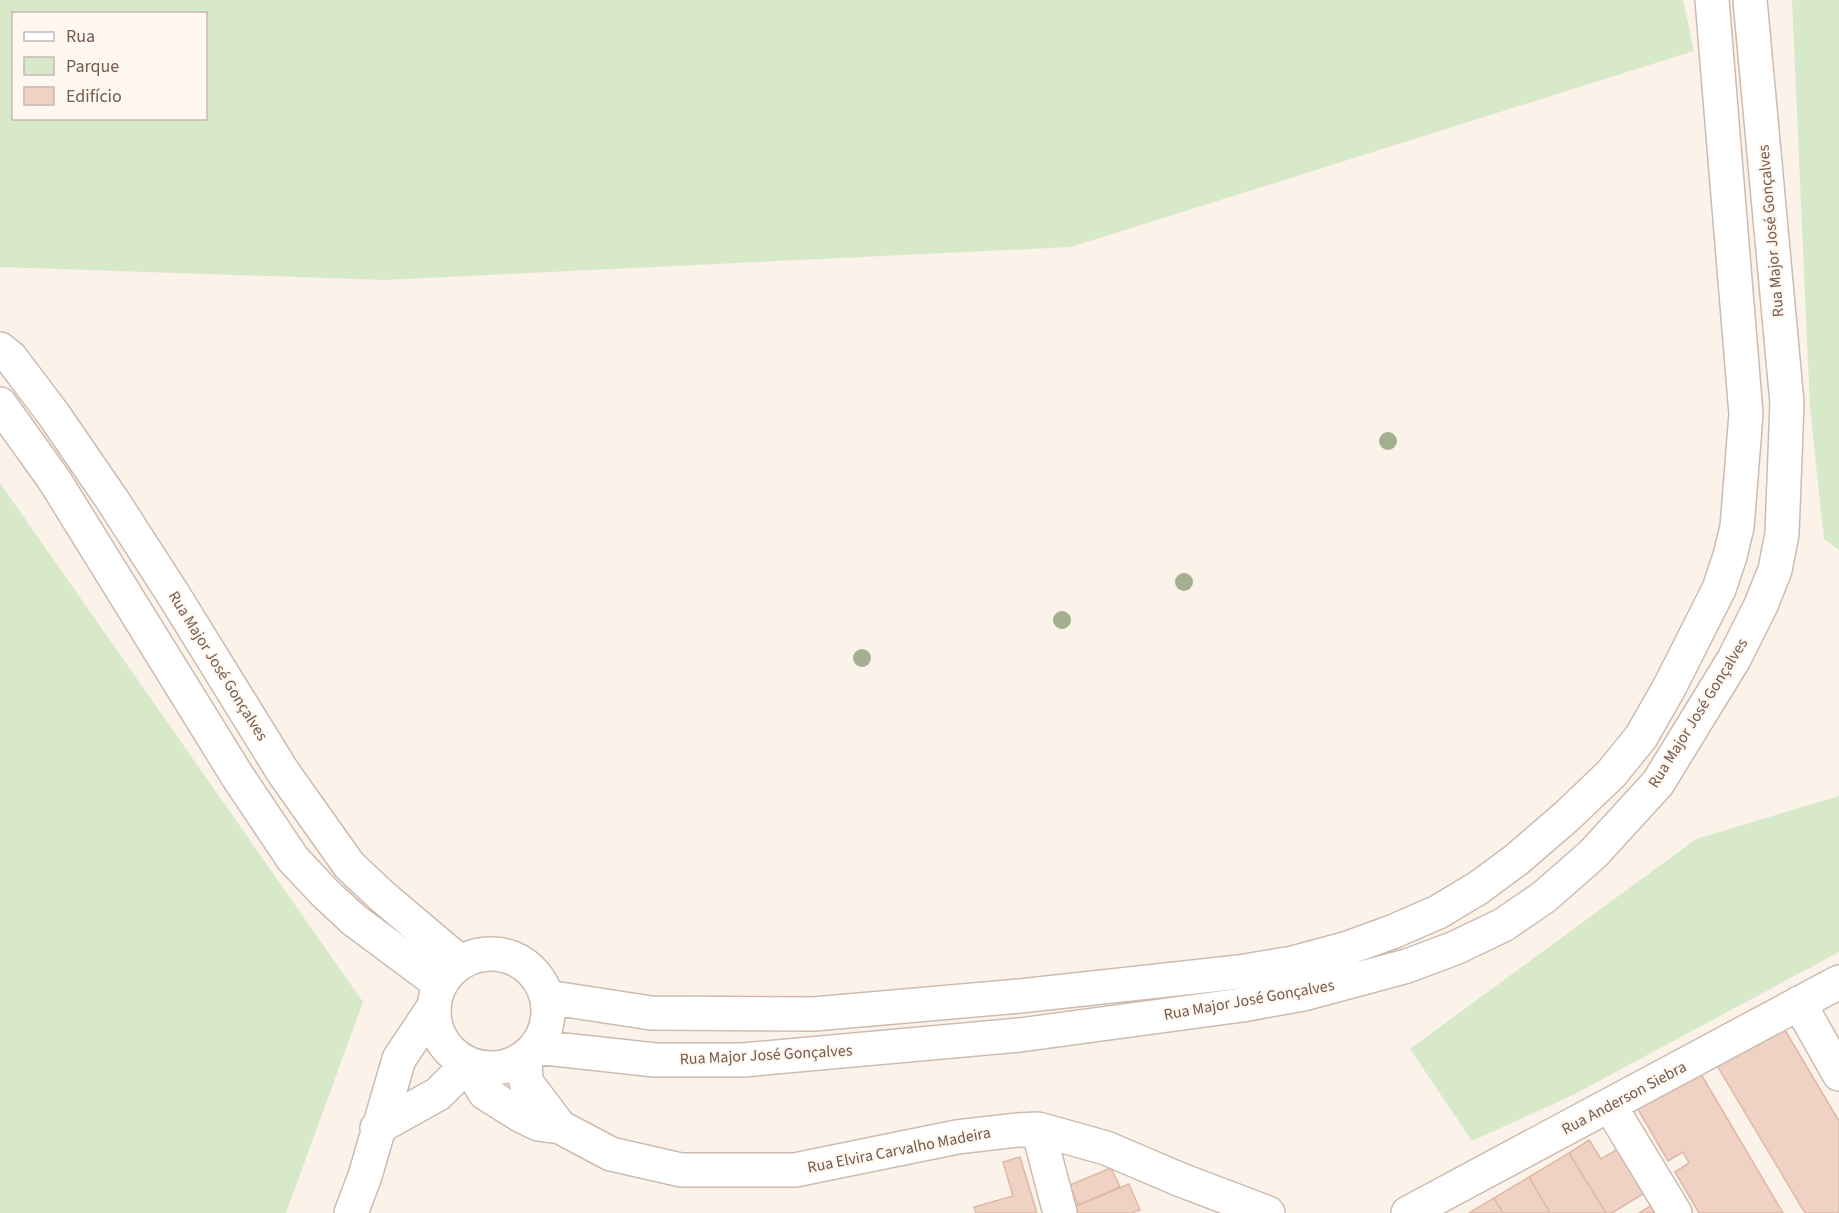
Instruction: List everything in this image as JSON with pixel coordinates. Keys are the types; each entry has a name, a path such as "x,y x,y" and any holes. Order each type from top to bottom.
{"street":[{"name":"Rua Major José Gonçalves","path":"546,997 651,1013 814,1014 1020,996 1239,972 1303,960 1345,949 1392,932 1448,906 1478,888 1516,860 1611,774 1641,736 1669,688 1719,589 1737,527 1746,414 1712,0"},
{"name":"Rua Major José Gonçalves","path":"472,1065 492,1068 510,1065 530,1052 655,1060 743,1060 1020,1035 1242,1005 1303,994 1407,966 1455,948 1503,925 1544,897 1593,854 1658,783 1734,658 1761,605 1775,570 1782,534 1787,403 1750,0"},
{"name":"Rua Major José Gonçalves","path":"0,348 11,358 54,415 113,501 283,772 349,865 383,897 444,985"},
{"path":"0,404 55,481 238,777 293,859 354,921 444,985"},
{"path":"351,1213 399,1059 444,985 477,955 495,954 512,958 528,967 540,980 546,997 548,1015 544,1032 530,1052"},
{"name":"Rua Anderson Siebra","path":"1408,1213 1839,982"},
{"path":"377,1128 438,1094 472,1065 448,1051 436,1031 444,985"},
{"path":"1799,1003 1839,1074"},
{"name":"Rua Elvira Carvalho Madeira","path":"530,1052 526,1082 560,1127"},
{"name":"Rua Elvira Carvalho Madeira","path":"472,1065 480,1085 493,1099 520,1115 538,1124 560,1127 611,1154 681,1170 795,1170 957,1137 1038,1130 1106,1148 1268,1213"},
{"path":"1610,1106 1675,1213"},
{"path":"1038,1130 1060,1213"}],"green space":[{"path":"0,0 1683,0 1694,51 1071,247 383,280 0,267"},
{"path":"1792,0 1839,0 1839,550 1824,539 1810,408"},
{"path":"0,483 363,1002 286,1213 0,1213"},
{"path":"1839,796 1839,952 1571,1096 1472,1141 1410,1049 1696,839"}],"building":[{"path":"1782,1025 1839,1121 1839,1213 1805,1213 1716,1064"},
{"path":"1698,1069 1783,1213 1699,1213 1675,1172 1689,1163 1683,1152 1668,1161 1636,1106"},
{"path":"1589,1140 1601,1159 1621,1147 1648,1191 1612,1213 1606,1213 1569,1153"},
{"path":"1569,1153 1606,1213 1550,1213 1529,1177"},
{"path":"1020,1157 1037,1213 976,1213 974,1207 1013,1196 1003,1162"},
{"path":"1111,1168 1120,1187 1078,1205 1070,1185"},
{"path":"1529,1177 1550,1213 1503,1213 1494,1198"},
{"path":"1129,1184 1140,1210 1132,1213 1076,1213 1074,1207"},
{"path":"1494,1198 1503,1213 1469,1213"},
{"path":"1655,1203 1661,1213 1639,1213"}]}
